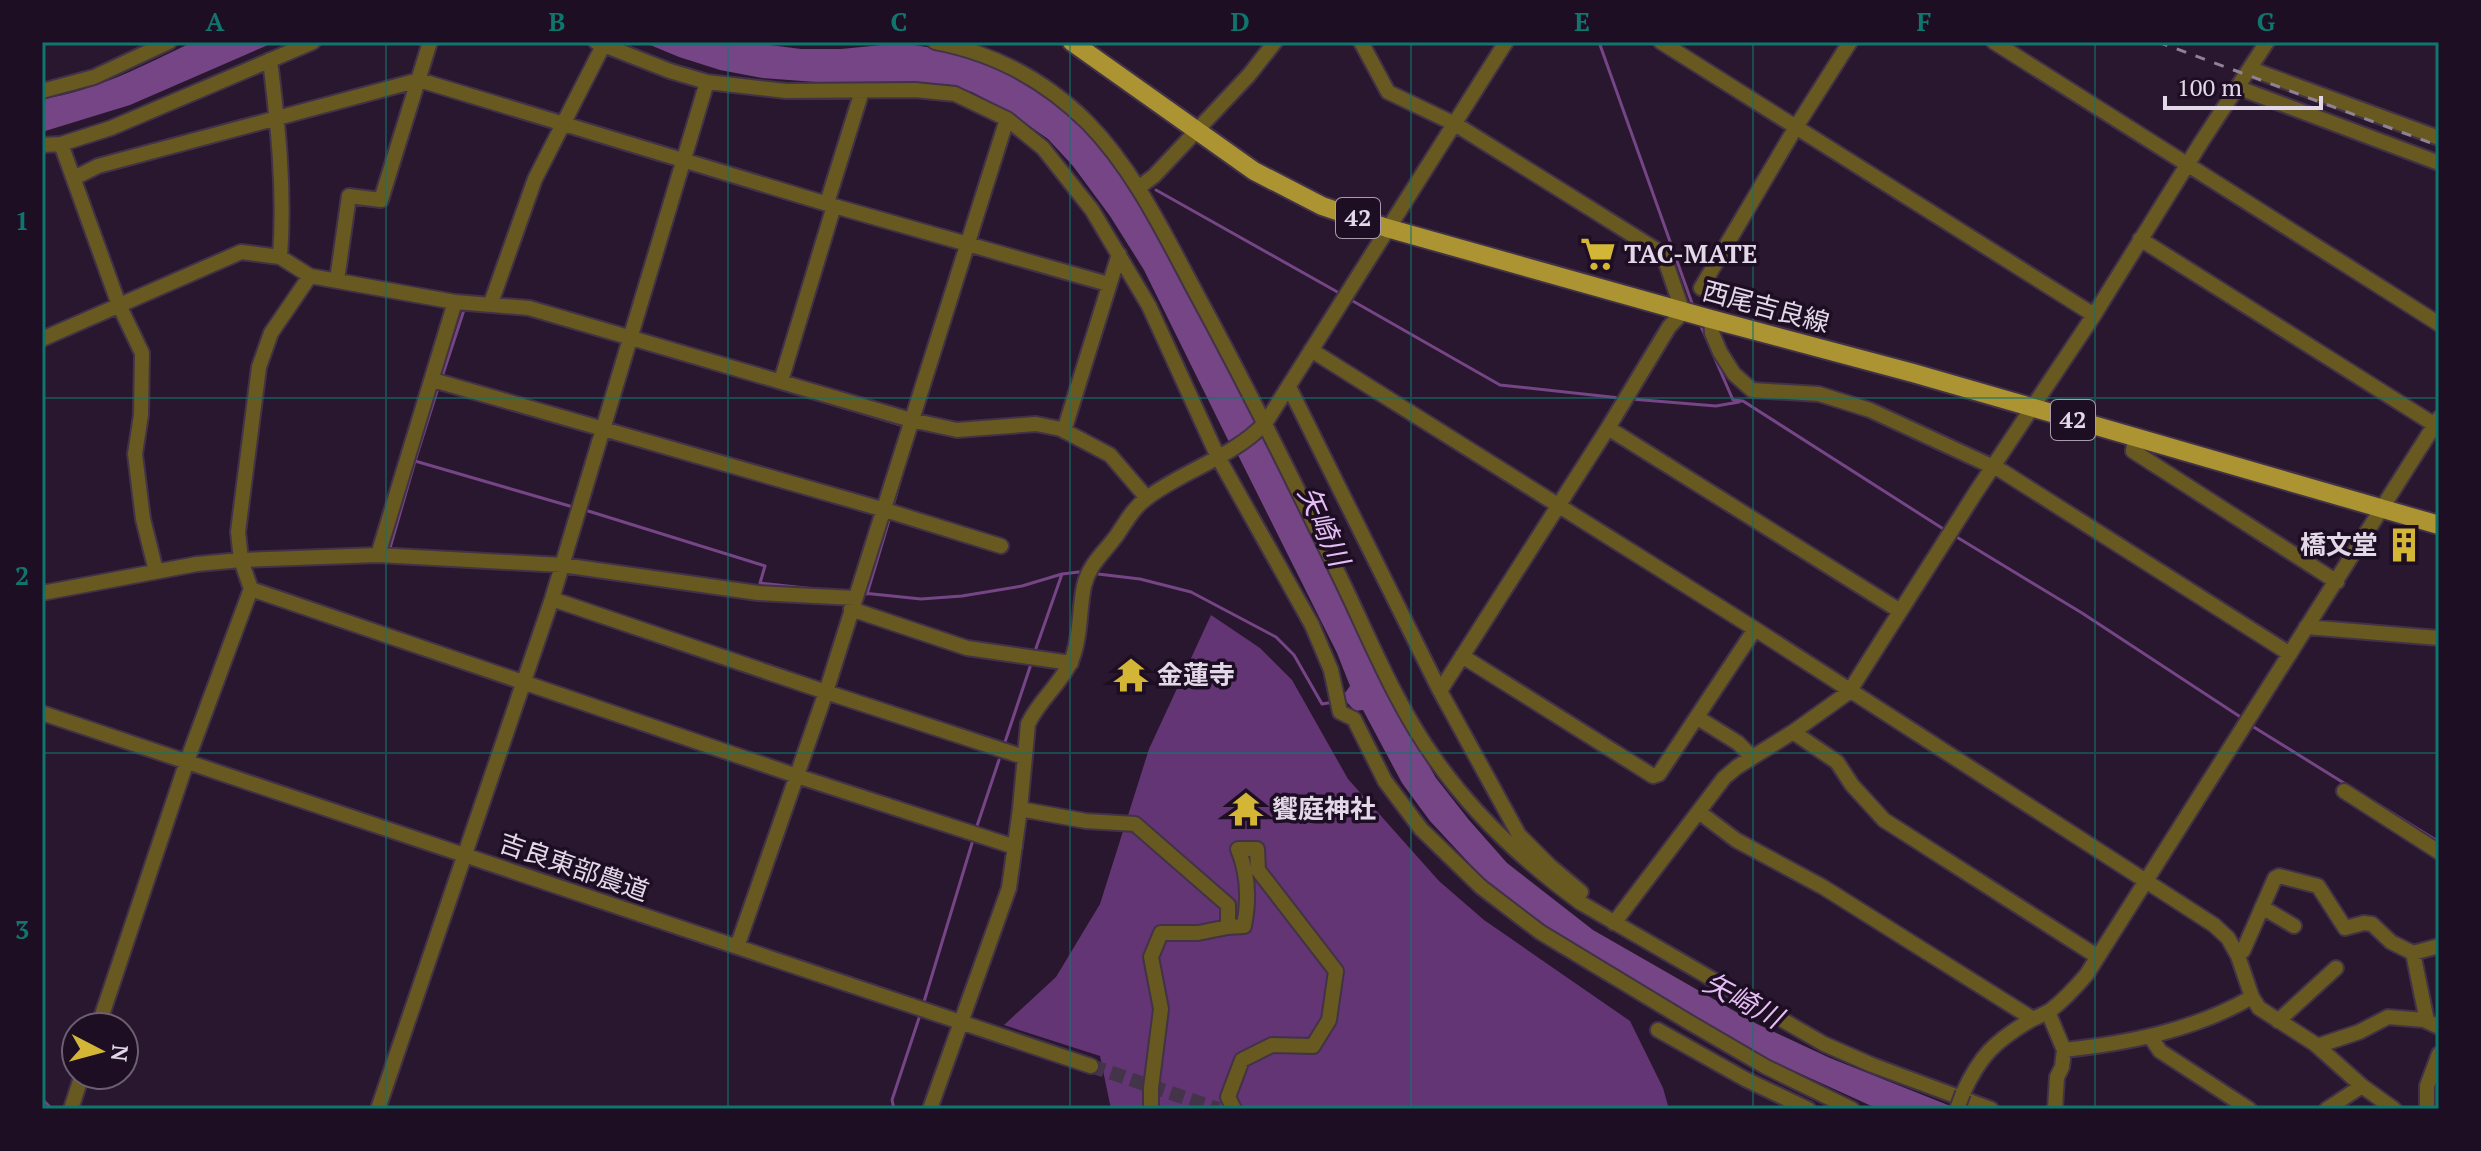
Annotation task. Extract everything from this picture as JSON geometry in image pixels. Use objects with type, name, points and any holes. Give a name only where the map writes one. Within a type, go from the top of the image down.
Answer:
[{"type":"main road","name":"西尾吉良線","points":[[1072,42],[1093,48],[1196,132],[1254,171],[1322,206],[1387,228],[1683,312],[1905,370],[2439,525]]},
{"type":"street","points":[[42,91],[94,77],[138,49],[169,42]]},
{"type":"street","points":[[42,145],[61,144],[111,128],[313,42]]},
{"type":"street","points":[[337,280],[349,196],[381,200],[430,42]]},
{"type":"street","points":[[935,42],[983,54],[1038,82],[1087,123],[1138,188],[1399,700],[1434,759],[1496,831],[1554,883],[1824,1044],[1993,1109],[2008,1109]]},
{"type":"street","points":[[1138,188],[1154,176],[1196,132],[1275,42]]},
{"type":"street","points":[[1361,42],[1388,92],[1455,124],[1663,254],[1683,312],[1669,327],[1440,691]]},
{"type":"street","points":[[930,1109],[1009,888],[1028,724],[1071,663],[1090,567],[1117,536],[1128,517],[1147,498],[1218,457],[1262,426],[1506,42]]},
{"type":"street","points":[[1661,42],[2094,315]]},
{"type":"street","points":[[1701,288],[1850,42]]},
{"type":"street","points":[[1994,42],[2439,324]]},
{"type":"street","points":[[1616,919],[1724,778],[1849,692],[2267,42]]},
{"type":"street","points":[[491,303],[535,179],[602,43],[670,71],[707,82],[786,91],[915,90],[955,94],[1007,119],[1043,148],[1092,210],[1119,254],[1149,306],[1218,457],[1312,625],[1331,670],[1340,712],[1354,719],[1385,781],[1421,829],[1452,862],[1540,932],[1766,1067],[1852,1109]]},
{"type":"street","points":[[270,60],[283,220],[280,257]]},
{"type":"street","points":[[2251,69],[2439,138]]},
{"type":"street","points":[[74,178],[98,166],[419,80],[684,162],[1108,284]]},
{"type":"street","points":[[378,1109],[552,599],[707,82]]},
{"type":"street","points":[[2239,88],[2439,163]]},
{"type":"street","points":[[781,381],[862,91]]},
{"type":"street","points":[[737,947],[826,692],[1007,119]]},
{"type":"street","points":[[61,144],[119,305],[142,353],[141,415],[135,454],[143,519],[156,571]]},
{"type":"street","points":[[1957,1109],[1975,1066],[1989,1050],[2005,1036],[2048,1012],[2075,987],[2098,957],[2437,421],[2140,239]]},
{"type":"street","points":[[42,339],[241,252],[280,257],[310,276],[455,302],[529,308],[911,420],[957,430],[1036,424],[1064,431],[1110,455],[1147,498]]},
{"type":"street","points":[[1064,431],[1119,254]]},
{"type":"street","points":[[103,1011],[187,761],[251,589],[241,560],[238,532],[259,367],[271,333],[310,276]]},
{"type":"street","points":[[378,555],[455,302]]},
{"type":"street","points":[[1709,319],[1720,352],[1734,374],[1752,390],[1819,394],[1870,410],[2002,471],[2290,654]]},
{"type":"street","points":[[1311,350],[1755,629],[2214,925],[2228,938],[2237,953],[2252,997],[2259,1008],[2317,1046],[2362,1086],[2394,1109]]},
{"type":"street","points":[[433,380],[1001,546]]},
{"type":"street","points":[[1289,387],[1440,691],[1519,835],[1550,866],[1616,919]]},
{"type":"street","points":[[1608,428],[1900,611]]},
{"type":"street","points":[[2135,438],[2133,451],[2337,582]]},
{"type":"street","points":[[42,593],[156,571],[241,560],[378,555],[562,565],[853,603],[967,648],[1071,663]]},
{"type":"street","points":[[251,589],[797,776],[1015,847]]},
{"type":"street","points":[[552,599],[1024,757]]},
{"type":"street","points":[[2306,627],[2439,638]]},
{"type":"street","points":[[1462,656],[1653,776],[1659,774],[1698,718],[1755,629]]},
{"type":"street","name":"吉良東部農道","points":[[42,713],[1091,1066]]},
{"type":"street","points":[[1698,718],[1738,743],[1752,757]]},
{"type":"street","points":[[1793,732],[1837,762],[1852,785],[1884,820],[2098,957]]},
{"type":"street","points":[[2344,791],[2439,852]]},
{"type":"street","points":[[1020,809],[1086,821],[1135,824],[1228,905],[1228,927]]},
{"type":"street","points":[[1699,812],[1736,840],[1823,887],[2033,1019]]},
{"type":"street","points":[[1151,1109],[1161,1009],[1151,957],[1161,933],[1198,933],[1244,926],[1247,910],[1244,864],[1238,849],[1257,849],[1258,870],[1336,971],[1329,1020],[1313,1046],[1272,1045],[1242,1060],[1228,1097],[1234,1109]]},
{"type":"street","points":[[2237,953],[2243,951],[2275,878],[2279,876],[2318,886],[2345,928],[2372,924],[2391,942],[2413,953],[2439,946]]},
{"type":"street","points":[[2262,907],[2294,926]]},
{"type":"street","points":[[2317,1046],[2359,1032],[2388,1017],[2433,1024],[2413,953]]},
{"type":"street","points":[[2278,1021],[2336,968]]},
{"type":"street","points":[[2064,1050],[2110,1045],[2150,1036],[2221,1014],[2252,997]]},
{"type":"street","points":[[2048,1012],[2064,1050],[2057,1077],[2055,1109]]},
{"type":"street","points":[[1658,1030],[1745,1079],[1808,1109]]},
{"type":"street","points":[[2150,1036],[2160,1051],[2249,1109]]},
{"type":"street","points":[[2427,1109],[2427,1086],[2439,1054]]},
{"type":"street","points":[[2327,1109],[2362,1086]]},
{"type":"shaded area","points":[[193,42],[275,42],[130,105],[42,132],[42,99],[101,84]]},
{"type":"shaded area","points":[[643,42],[747,42],[801,49],[902,43],[994,63],[1041,89],[1105,148],[1147,212],[1259,419],[1230,444],[1144,270],[1110,216],[1073,166],[1048,139],[1008,111],[972,92],[947,84],[829,83],[762,78],[720,70]]},
{"type":"shaded area","points":[[1265,436],[1401,717],[1436,778],[1507,863],[1593,930],[1757,1024],[1830,1058],[1958,1109],[1878,1109],[1724,1039],[1598,964],[1511,903],[1483,878],[1430,821],[1402,783],[1363,710],[1355,711],[1342,697],[1350,686],[1337,653],[1238,455]]},
{"type":"shaded area","points":[[1211,615],[1260,648],[1292,680],[1348,779],[1439,881],[1484,920],[1630,1021],[1663,1088],[1669,1109],[1111,1109],[1100,1056],[1004,1025],[1056,977],[1100,904],[1149,749]]},
{"type":"waterway","points":[[1599,42],[1693,306]]},
{"type":"waterway","points":[[1156,190],[1341,294]]},
{"type":"waterway","points":[[1351,300],[1500,385],[1620,398]]},
{"type":"waterway","points":[[442,377],[464,310]]},
{"type":"waterway","points":[[1700,324],[1733,400],[1743,401],[1945,530]]},
{"type":"waterway","points":[[415,461],[438,388]]},
{"type":"waterway","points":[[815,399],[904,426]]},
{"type":"waterway","points":[[1631,399],[1716,406],[1739,402]]},
{"type":"waterway","points":[[386,549],[390,548],[415,461],[573,507]]},
{"type":"waterway","points":[[893,506],[904,467]]},
{"type":"waterway","points":[[585,510],[765,566],[760,583],[824,590]]},
{"type":"waterway","points":[[867,594],[890,517]]},
{"type":"waterway","points":[[1955,536],[2082,613],[2242,718]]},
{"type":"waterway","points":[[250,553],[326,550]]},
{"type":"waterway","points":[[203,557],[231,554]]},
{"type":"waterway","points":[[863,593],[921,599],[962,596],[1079,572]]},
{"type":"waterway","points":[[1034,654],[1062,574]]},
{"type":"waterway","points":[[1098,574],[1140,579],[1191,592],[1276,637],[1294,655],[1322,704],[1334,702]]},
{"type":"waterway","points":[[1005,742],[1032,661]]},
{"type":"waterway","points":[[2252,726],[2439,842]]},
{"type":"waterway","points":[[976,829],[999,760]]},
{"type":"waterway","points":[[923,1005],[973,840]]},
{"type":"waterway","points":[[894,1109],[892,1100],[921,1012]]},
{"type":"waterway","points":[[42,1099],[52,1109]]},
{"type":"tunnel","points":[[1091,1066],[1218,1109]]},
{"type":"railway","points":[[2158,42],[2439,146]]},
{"type":"place","name":"TAC-MATE","points":[[1598,254]]},
{"type":"place","name":"橋文堂","points":[[2404,545]]},
{"type":"place","name":"金蓮寺","points":[[1131,675]]},
{"type":"place","name":"饗庭神社","points":[[1246,809]]},
{"type":"water label","name":"矢崎川","points":[[1324,526]]},
{"type":"water label","name":"矢崎川","points":[[1743,1000]]}]
